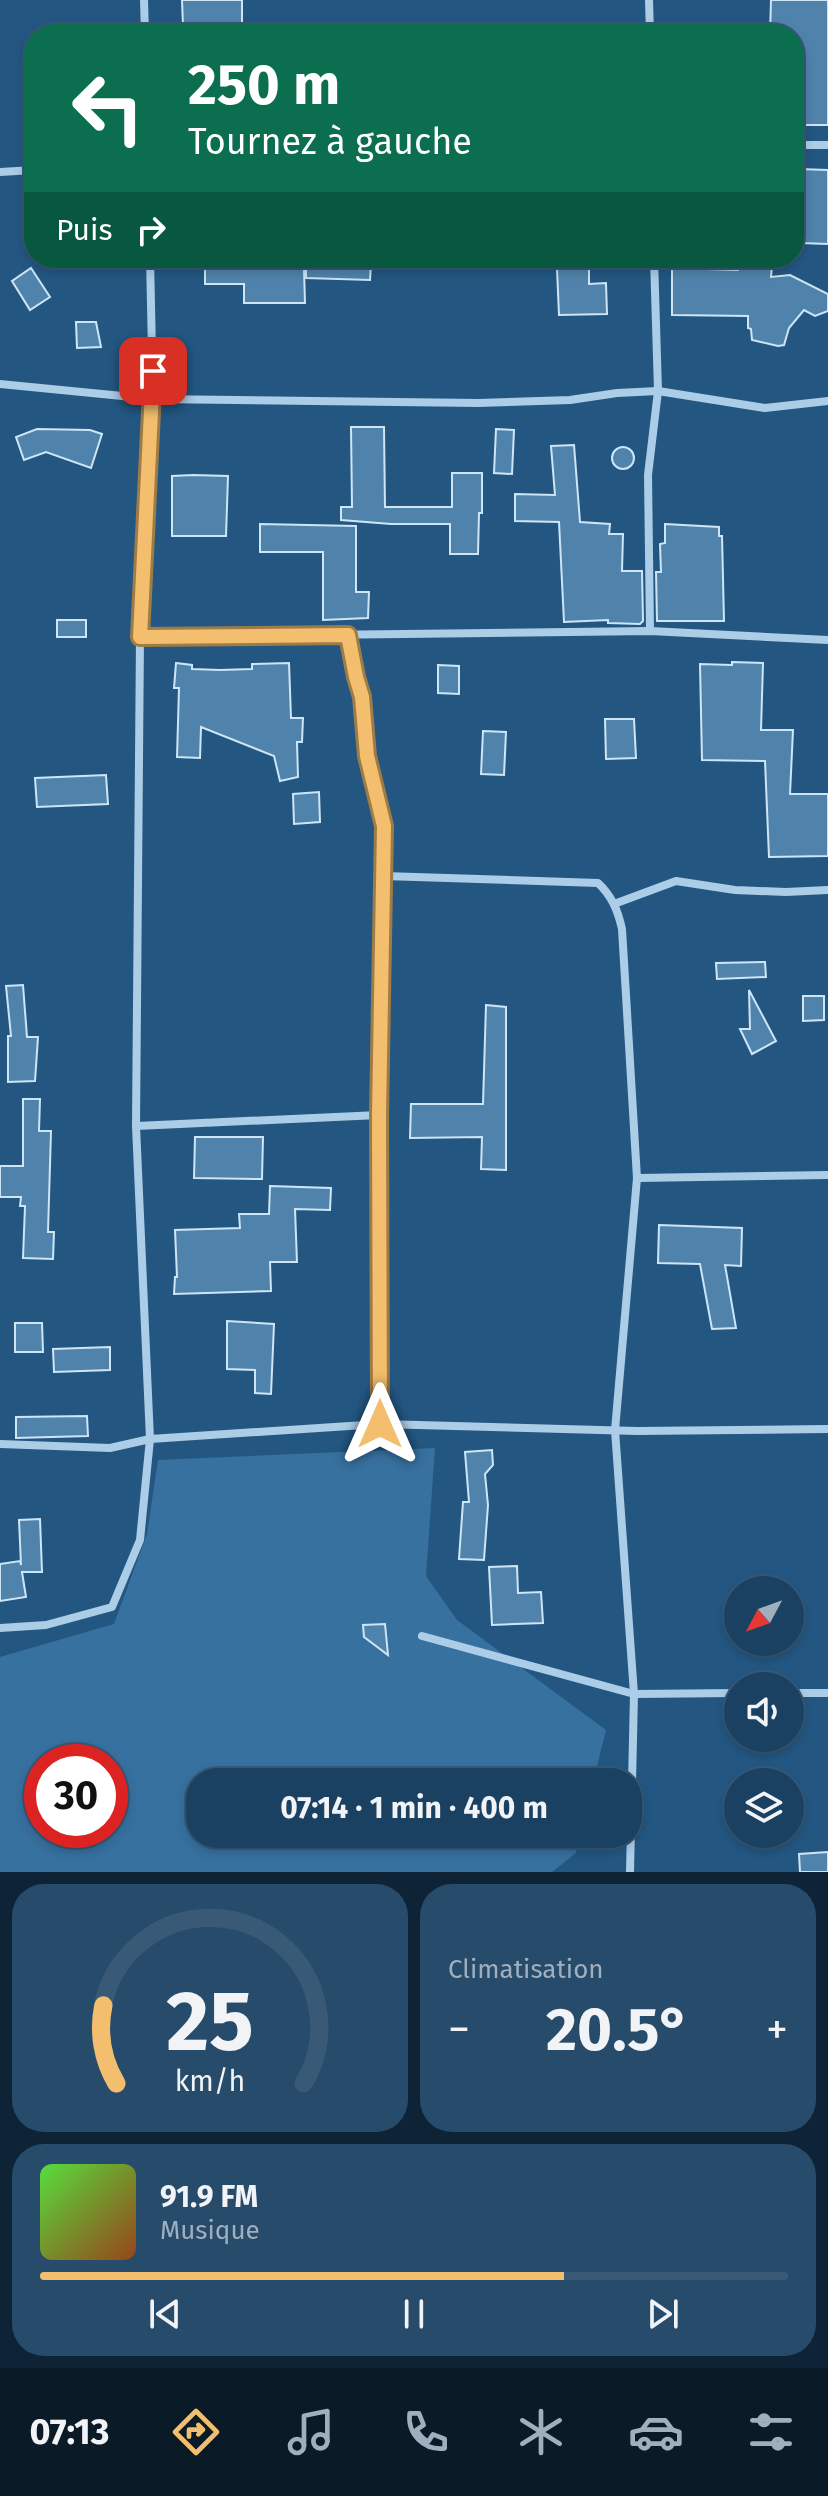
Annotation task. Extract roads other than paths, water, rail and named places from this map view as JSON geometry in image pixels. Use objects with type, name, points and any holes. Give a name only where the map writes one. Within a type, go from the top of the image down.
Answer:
[{"type":"street","points":[[144,0],[145,24]]},
{"type":"street","points":[[649,0],[650,24]]},
{"type":"street","points":[[804,145],[828,145]]},
{"type":"street","points":[[0,172],[24,171]]},
{"type":"street","points":[[0,1628],[46,1625],[112,1607],[140,1540],[150,1439],[136,1126],[140,637],[153,399],[150,268]]},
{"type":"street","points":[[650,631],[648,475],[658,391],[654,268]]},
{"type":"street","points":[[0,384],[153,399],[478,403],[570,400],[658,391],[765,408],[828,401]]},
{"type":"street","points":[[140,637],[650,631],[828,640]]},
{"type":"street","points":[[348,635],[362,697],[367,756],[384,826],[379,1115],[380,1424]]},
{"type":"street","points":[[384,876],[598,883],[614,904],[622,929],[637,1178],[615,1430],[634,1694],[630,1872]]},
{"type":"street","points":[[614,904],[676,881],[735,890],[828,890]]},
{"type":"street","points":[[136,1126],[379,1115]]},
{"type":"street","points":[[637,1178],[828,1175]]},
{"type":"street","points":[[0,1444],[110,1448],[150,1439],[380,1424],[615,1430],[828,1429]]},
{"type":"street","points":[[422,1636],[634,1694],[724,1693]]},
{"type":"street","points":[[804,1693],[828,1693]]}]
